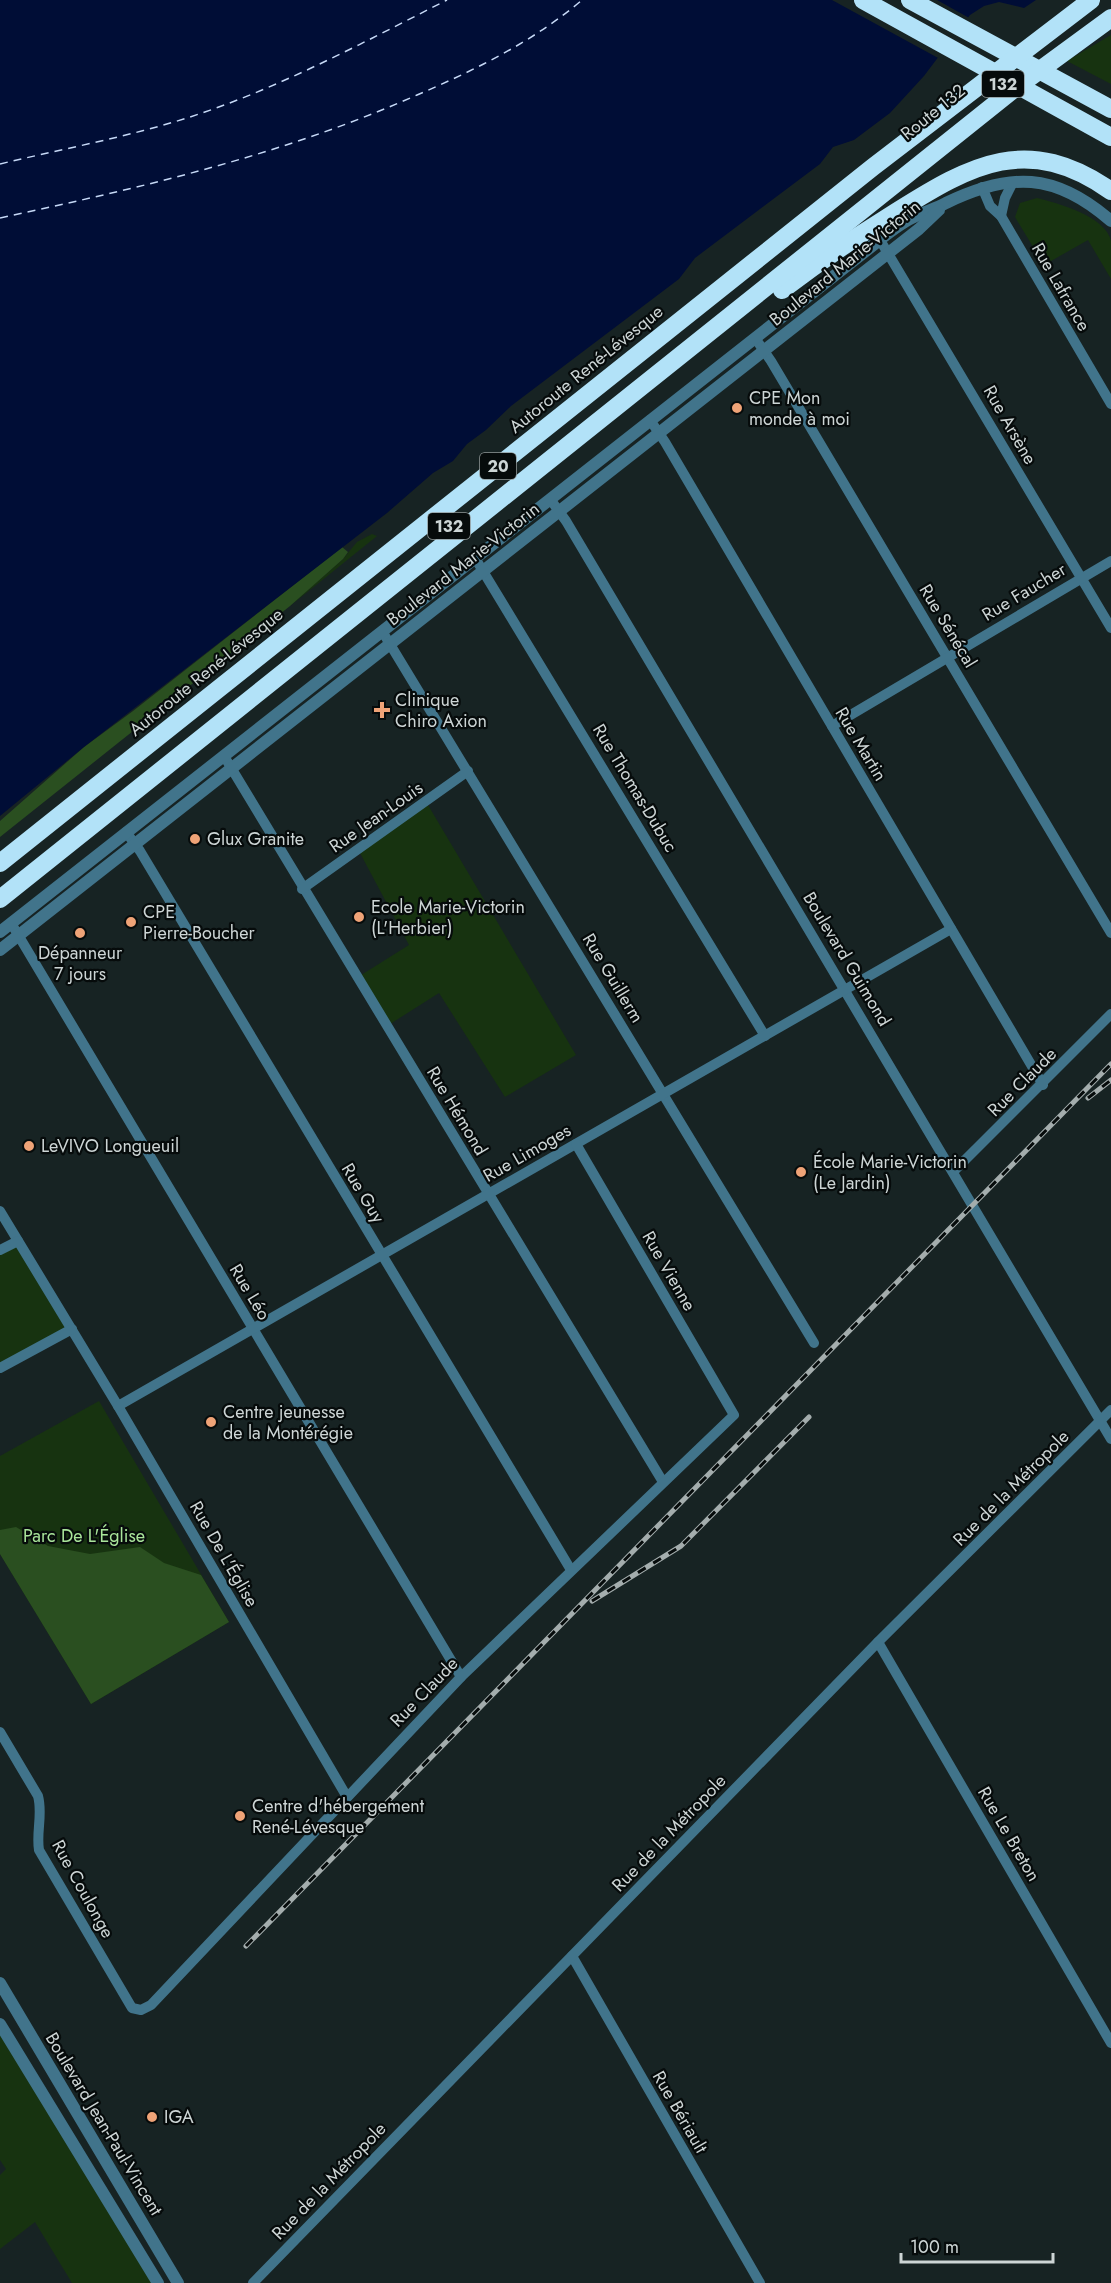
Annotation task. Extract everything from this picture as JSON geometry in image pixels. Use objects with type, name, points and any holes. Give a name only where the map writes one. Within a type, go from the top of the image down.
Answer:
[{"type":"highway","points":[[863,0],[1111,137]]},
{"type":"highway","points":[[910,0],[1111,109]]},
{"type":"highway","points":[[1060,22],[1079,0]]},
{"type":"highway","points":[[1060,22],[1091,0]]},
{"type":"highway","name":"Route 132","points":[[898,168],[1046,50],[1111,4]]},
{"type":"highway","points":[[0,899],[1023,82],[1111,18]]},
{"type":"highway","name":"Autoroute René-Lévesque","points":[[0,863],[873,166],[1060,22]]},
{"type":"highway","points":[[6,917],[753,311],[869,229],[958,174],[1005,160],[1027,160],[1058,165],[1084,175],[1111,191]]},
{"type":"highway","name":"Autoroute René-Lévesque","points":[[0,885],[898,168]]},
{"type":"street","name":"Boulevard Marie-Victorin","points":[[0,932],[6,917],[126,832],[880,240],[910,219],[981,187],[1013,182],[1036,183],[1062,190],[1091,206],[1111,221]]},
{"type":"street","points":[[1001,216],[1005,198],[1013,182]]},
{"type":"street","name":"Rue Lafrance","points":[[981,187],[990,206],[1001,216],[1111,404]]},
{"type":"street","name":"Boulevard Marie-Victorin","points":[[0,950],[889,252],[946,203]]},
{"type":"street","name":"Rue Arsène","points":[[880,240],[1111,628]]},
{"type":"street","name":"Rue Sénécal","points":[[755,338],[1111,933]]},
{"type":"street","name":"Rue Martin","points":[[650,420],[1043,1085]]},
{"type":"street","name":"Boulevard Guimond","points":[[550,499],[845,989],[1111,1439]]},
{"type":"street","name":"Rue Thomas-Dubuc","points":[[475,558],[765,1036]]},
{"type":"street","name":"Rue Faucher","points":[[832,726],[1111,561]]},
{"type":"street","name":"Rue Guillerm","points":[[382,631],[814,1343]]},
{"type":"street","name":"Rue Hémond","points":[[224,756],[302,889],[663,1482]]},
{"type":"street","name":"Rue Jean-Louis","points":[[302,889],[468,771]]},
{"type":"street","name":"Rue Guy","points":[[126,832],[571,1570]]},
{"type":"street","name":"Rue Léo","points":[[6,917],[20,935],[461,1677]]},
{"type":"street","name":"Rue Limoges","points":[[118,1406],[951,929]]},
{"type":"street","name":"Rue Claude","points":[[954,1172],[1043,1085],[1111,1014]]},
{"type":"street","name":"Rue Vienne","points":[[576,1144],[734,1415]]},
{"type":"street","name":"Rue De L'Église","points":[[0,1211],[118,1406],[347,1797]]},
{"type":"street","points":[[0,1250],[18,1241]]},
{"type":"street","points":[[0,1368],[72,1329]]},
{"type":"street","name":"Rue de la Métropole","points":[[253,2283],[878,1642],[1111,1410]]},
{"type":"street","name":"Rue Claude","points":[[151,2005],[461,1677],[734,1415]]},
{"type":"street","name":"Rue Le Breton","points":[[878,1642],[1111,2043]]},
{"type":"street","name":"Rue Coulonge","points":[[0,1732],[38,1796],[41,1815],[37,1837],[39,1850],[132,2008],[141,2010],[151,2005]]},
{"type":"street","name":"Rue Bériault","points":[[572,1956],[760,2283]]},
{"type":"street","name":"Boulevard Jean-Paul-Vincent","points":[[0,1983],[178,2283]]},
{"type":"street","name":"Boulevard Jean-Paul-Vincent","points":[[0,2024],[158,2283]]},
{"type":"street","points":[[57,2118],[71,2105]]},
{"type":"green space","points":[[1111,35],[1111,84],[1067,61]]},
{"type":"green space","points":[[1037,198],[1080,212],[1100,224],[1111,241],[1111,279],[1088,240],[1044,265],[1015,217],[1020,203]]},
{"type":"green space","points":[[372,534],[377,536],[290,606],[343,559],[357,542]]},
{"type":"green space","points":[[342,547],[348,552],[343,559],[290,606],[0,837],[0,821],[84,747]]},
{"type":"green space","points":[[428,805],[576,1055],[505,1097],[439,993],[387,1026],[358,977],[409,945],[360,853]]},
{"type":"green space","points":[[18,1241],[72,1329],[0,1368],[0,1250]]},
{"type":"green space","name":"Parc De L'Église","points":[[99,1401],[229,1622],[91,1704],[0,1554],[0,1456]]},
{"type":"green space","points":[[16,1527],[48,1546],[90,1554],[140,1547],[164,1563],[201,1575],[229,1622],[91,1704],[0,1554],[0,1530]]},
{"type":"green space","points":[[0,2027],[158,2283],[72,2283],[35,2222],[0,2249],[0,2175],[6,2169],[0,2160]]},
{"type":"water","points":[[0,0],[1036,0],[1024,8],[999,2],[984,6],[970,15],[924,76],[890,113],[854,140],[833,147],[820,164],[695,258],[679,279],[511,406],[486,430],[467,444],[453,461],[433,473],[387,513],[84,747],[0,816]]},
{"type":"pier","points":[[832,0],[937,0],[971,19],[940,59]]},
{"type":"ferry route","points":[[0,164],[150,129],[199,114],[263,90],[325,62],[447,0]]},
{"type":"ferry route","points":[[0,218],[212,167],[264,152],[366,116],[439,85],[503,54],[544,29],[582,0]]},
{"type":"railway","points":[[246,1946],[1111,1064]]},
{"type":"railway","points":[[1088,1098],[1111,1080]]},
{"type":"railway","points":[[592,1601],[681,1546],[809,1417]]},
{"type":"place","name":"CPE Mon monde à moi","points":[[737,408]]},
{"type":"place","name":"Clinique Chiro Axion","points":[[382,710]]},
{"type":"place","name":"Glux Granite","points":[[195,839]]},
{"type":"place","name":"Ecole Marie-Victorin (L'Herbier)","points":[[359,917]]},
{"type":"place","name":"CPE Pierre-Boucher","points":[[131,922]]},
{"type":"place","name":"Dépanneur 7 jours","points":[[80,933]]},
{"type":"place","name":"LeVIVO Longueuil","points":[[29,1146]]},
{"type":"place","name":"École Marie-Victorin (Le Jardin)","points":[[801,1172]]},
{"type":"place","name":"Centre jeunesse de la Montérégie","points":[[211,1422]]},
{"type":"place","name":"Centre d'hébergement René-Lévesque","points":[[240,1816]]},
{"type":"place","name":"IGA","points":[[152,2117]]}]
